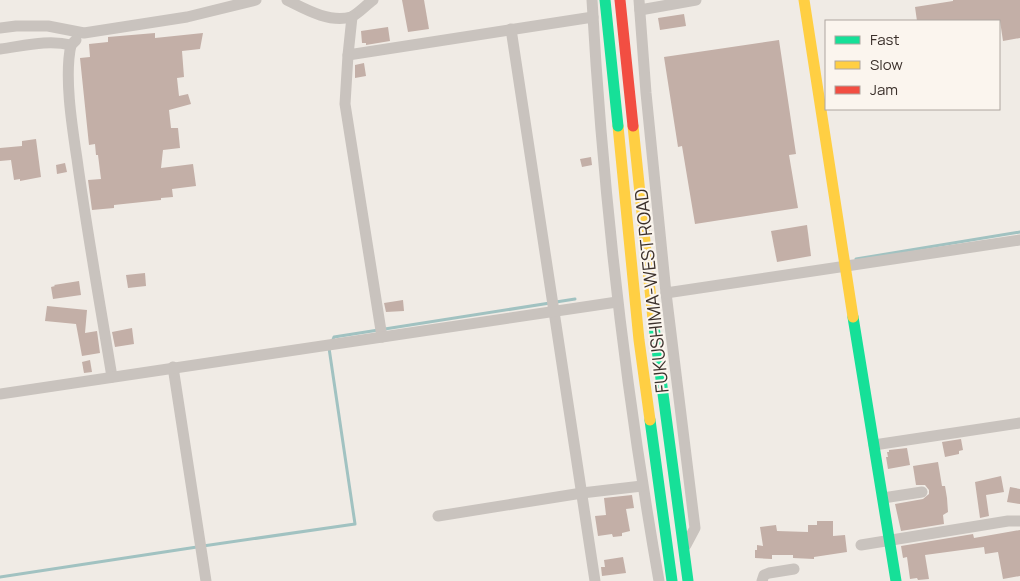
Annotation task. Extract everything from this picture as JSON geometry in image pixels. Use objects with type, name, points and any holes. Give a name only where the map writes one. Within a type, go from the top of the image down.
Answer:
[{"type":"main road","name":"FUKUSHIMA-WEST ROAD","points":[[605,0],[639,340],[672,581]]},
{"type":"main road","name":"FUKUSHIMA-WEST ROAD","points":[[620,0],[654,338],[688,581]]},
{"type":"main road","points":[[804,0],[844,266],[896,581]]},
{"type":"street","points":[[0,28],[48,26],[84,33],[187,17],[256,0]]},
{"type":"street","points":[[287,0],[318,15],[337,18],[352,17],[373,0]]},
{"type":"street","points":[[592,0],[617,302],[642,486],[659,581]]},
{"type":"street","points":[[683,550],[695,528],[666,293],[646,93],[640,5],[696,0]]},
{"type":"street","points":[[352,17],[346,78],[346,112],[382,337]]},
{"type":"street","points":[[348,56],[593,17]]},
{"type":"street","points":[[511,29],[595,581]]},
{"type":"street","points":[[84,33],[71,45],[68,58],[74,137],[112,377]]},
{"type":"street","points":[[0,49],[44,43],[71,45]]},
{"type":"street","points":[[666,293],[1020,240]]},
{"type":"street","points":[[0,394],[617,302]]},
{"type":"street","points":[[173,368],[206,581]]},
{"type":"street","points":[[874,445],[1020,423]]},
{"type":"street","points":[[438,516],[582,492],[642,486]]},
{"type":"street","points":[[883,498],[922,492]]},
{"type":"street","points":[[862,545],[1008,521],[1020,522]]},
{"type":"street","points":[[762,581],[764,575],[769,573],[794,569]]},
{"type":"building","points":[[402,0],[424,0],[429,29],[408,32]]},
{"type":"building","points":[[1020,0],[1020,38],[1003,41],[1000,20],[917,20],[915,7],[953,1]]},
{"type":"building","points":[[684,14],[686,26],[660,30],[658,18]]},
{"type":"building","points":[[388,27],[390,41],[366,45],[366,43],[362,43],[361,31]]},
{"type":"building","points":[[155,33],[155,38],[203,33],[200,49],[182,51],[184,77],[177,78],[179,96],[188,94],[191,104],[169,110],[171,128],[178,128],[180,148],[163,150],[161,168],[193,164],[196,186],[172,189],[173,197],[161,198],[161,200],[114,205],[114,208],[92,210],[88,180],[101,179],[95,144],[89,145],[80,58],[90,57],[89,44],[108,42],[108,37]]},
{"type":"building","points":[[779,40],[796,154],[789,155],[798,208],[695,224],[682,146],[678,147],[664,57]]},
{"type":"building","points":[[364,63],[366,76],[355,78],[355,65]]},
{"type":"building","points":[[36,139],[41,177],[20,181],[20,179],[14,180],[11,160],[0,161],[0,148],[22,146],[22,141]]},
{"type":"building","points":[[591,157],[592,165],[582,167],[580,159]]},
{"type":"building","points":[[65,163],[67,172],[57,174],[56,165]]},
{"type":"building","points":[[807,225],[811,256],[777,262],[771,231]]},
{"type":"building","points":[[145,273],[146,286],[128,288],[126,275]]},
{"type":"building","points":[[79,281],[81,295],[53,299],[51,287]]},
{"type":"building","points":[[403,300],[404,311],[386,312],[384,303]]},
{"type":"building","points":[[47,306],[87,310],[85,333],[97,331],[100,353],[82,356],[76,324],[45,321]]},
{"type":"building","points":[[132,328],[134,344],[115,347],[112,332]]},
{"type":"building","points":[[90,360],[92,372],[84,373],[82,362]]},
{"type":"building","points":[[961,439],[963,450],[959,451],[959,454],[945,457],[942,442]]},
{"type":"building","points":[[907,448],[910,465],[888,469],[887,452],[889,450]]},
{"type":"building","points":[[938,462],[942,486],[945,486],[947,498],[948,512],[943,515],[944,524],[901,531],[895,504],[923,499],[929,494],[929,490],[925,485],[916,485],[913,466]]},
{"type":"building","points":[[1001,476],[1004,492],[986,495],[989,516],[980,518],[975,482]]},
{"type":"building","points":[[1010,487],[1020,489],[1020,504],[1007,502]]},
{"type":"building","points":[[632,495],[634,508],[626,509],[630,531],[622,533],[622,536],[613,537],[612,534],[598,536],[595,516],[606,515],[604,498]]},
{"type":"building","points":[[817,521],[833,521],[833,536],[845,535],[847,552],[814,557],[814,559],[793,558],[793,555],[772,555],[772,559],[755,558],[757,545],[763,546],[760,527],[776,525],[777,531],[808,532],[808,525],[817,525]]},
{"type":"building","points":[[1020,530],[1020,576],[1003,579],[998,552],[985,554],[984,547],[925,555],[929,579],[910,579],[907,557],[903,558],[901,546],[973,534],[974,538]]},
{"type":"building","points":[[623,557],[626,573],[602,576],[601,567],[605,567],[604,560]]},
{"type":"waterway","points":[[856,259],[1020,232]]},
{"type":"waterway","points":[[556,302],[575,299]]},
{"type":"waterway","points":[[332,342],[334,337],[550,303]]},
{"type":"waterway","points":[[203,546],[355,524],[329,348]]},
{"type":"waterway","points":[[0,577],[197,547]]},
{"type":"traffic: fast","points":[[605,0],[618,126]]},
{"type":"traffic: fast","points":[[853,317],[896,581]]},
{"type":"traffic: fast","points":[[653,319],[688,581]]},
{"type":"traffic: fast","points":[[650,420],[672,581]]},
{"type":"traffic: slow","points":[[804,0],[853,317]]},
{"type":"traffic: slow","points":[[618,126],[639,340],[650,420]]},
{"type":"traffic: slow","points":[[633,126],[653,319]]},
{"type":"traffic: jam","points":[[620,0],[633,126]]}]
